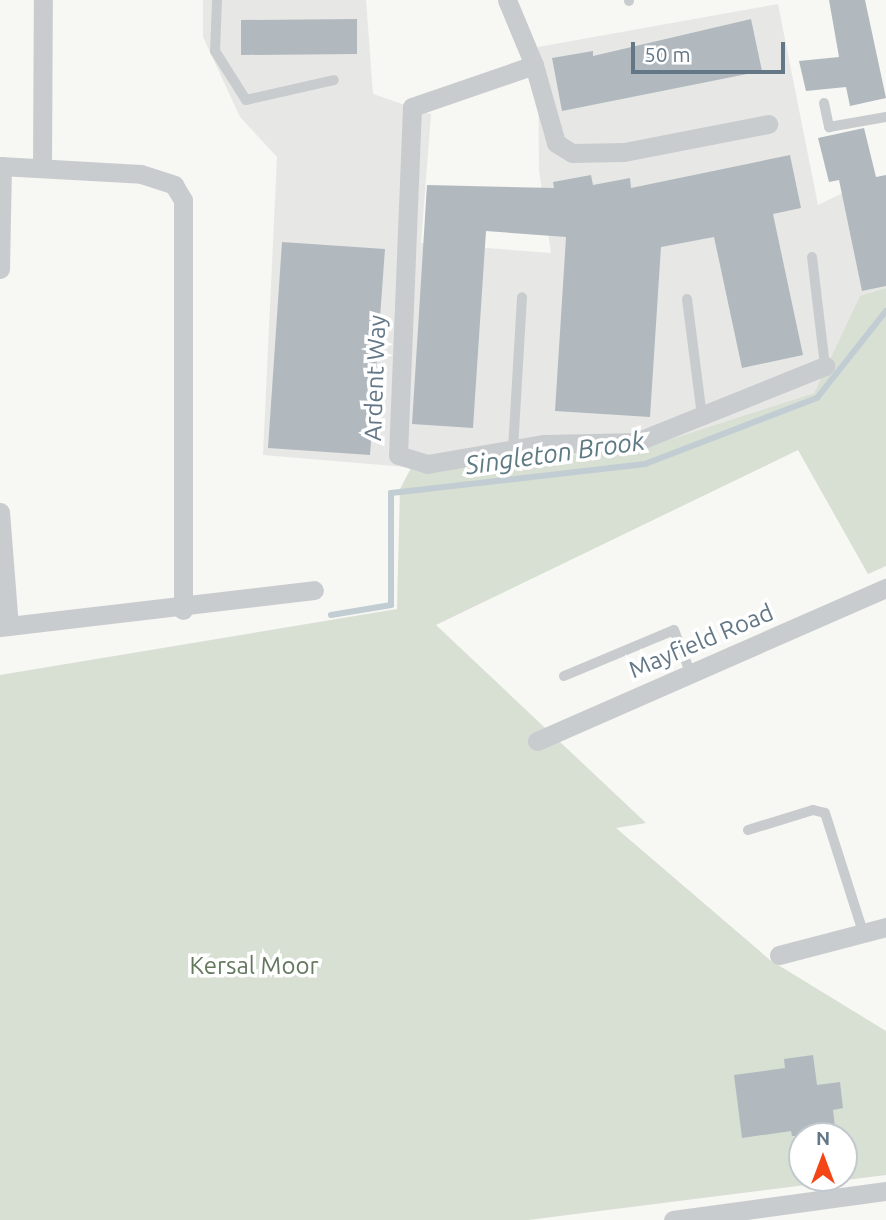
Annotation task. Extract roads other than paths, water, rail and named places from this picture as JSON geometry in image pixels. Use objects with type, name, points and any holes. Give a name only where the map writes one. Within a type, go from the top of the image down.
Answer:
[{"type":"street","points":[[42,167],[43,0]]},
{"type":"street","points":[[507,0],[534,65],[556,143],[572,153],[624,152],[768,124]]},
{"type":"street","name":"Ardent Way","points":[[534,65],[412,107],[395,445],[404,460],[421,464],[466,461],[513,449],[636,442],[825,366]]},
{"type":"street","points":[[0,269],[1,166],[141,174],[174,185],[183,200],[183,610]]},
{"type":"street","points":[[0,512],[4,627],[183,610],[314,590]]},
{"type":"street","name":"Mayfield Road","points":[[537,741],[886,588]]},
{"type":"street","points":[[779,955],[886,927]]},
{"type":"street","points":[[673,1220],[782,1212],[886,1191]]},
{"type":"lane","points":[[217,0],[215,51],[246,100],[334,80]]},
{"type":"lane","points":[[824,103],[829,127],[886,117]]},
{"type":"lane","points":[[812,257],[825,366]]},
{"type":"lane","points":[[513,449],[522,297]]},
{"type":"lane","points":[[687,299],[702,416]]},
{"type":"lane","points":[[564,676],[674,630],[690,672]]},
{"type":"lane","points":[[748,830],[813,810],[825,813],[863,932]]},
{"type":"waterway","name":"Singleton Brook","points":[[331,615],[391,605],[391,493],[645,464],[817,398],[886,311]]},
{"type":"park label","name":"Kersal Moor","points":[[254,966]]}]
